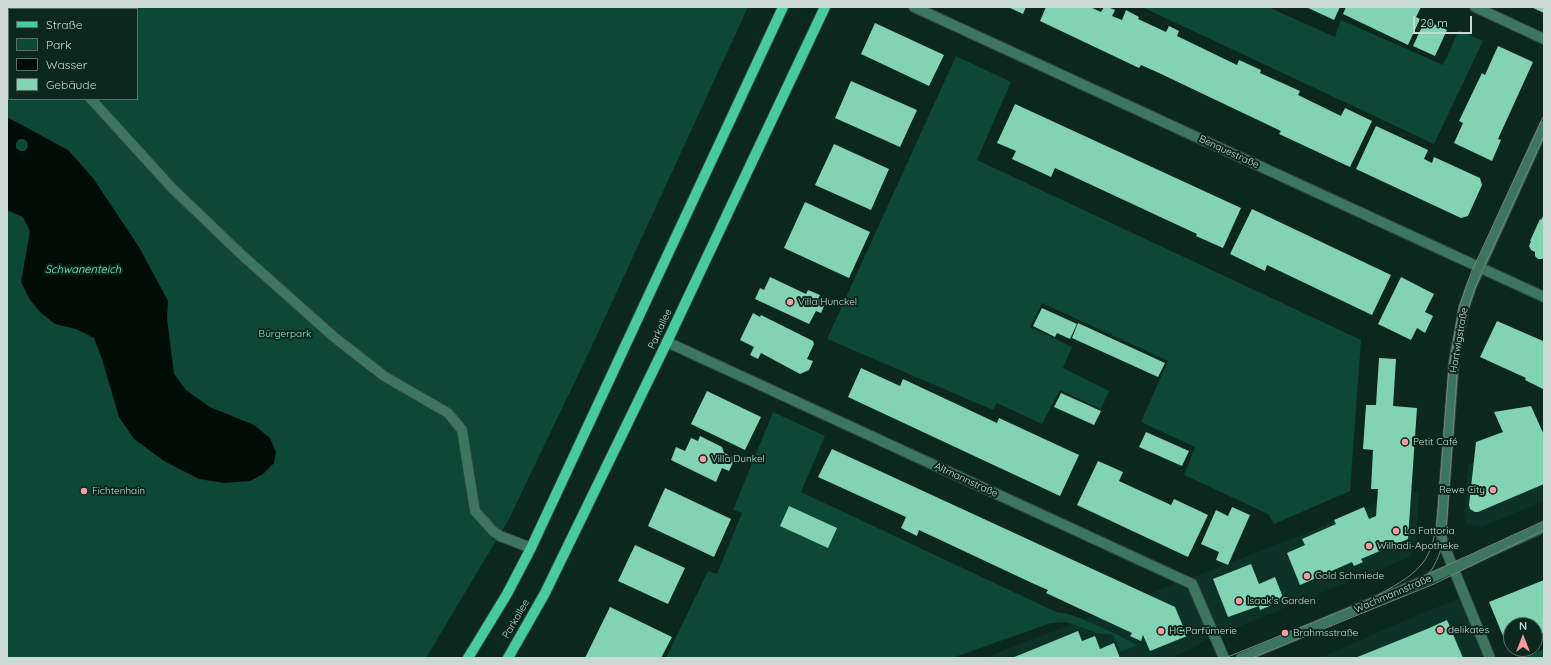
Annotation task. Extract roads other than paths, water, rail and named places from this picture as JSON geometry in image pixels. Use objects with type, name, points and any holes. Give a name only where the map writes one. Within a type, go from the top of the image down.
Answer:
[{"type":"main road","name":"Parkallee","points":[[468,658],[507,594],[531,548],[783,7]]},
{"type":"main road","name":"Parkallee","points":[[508,658],[545,593],[667,342],[825,7]]},
{"type":"street","name":"Benquestraße","points":[[914,7],[1544,297]]},
{"type":"street","points":[[1475,7],[1544,39]]},
{"type":"street","points":[[92,100],[172,188],[243,256],[334,336],[384,376],[448,413],[462,430],[475,510],[493,531],[500,536],[531,548]]},
{"type":"street","name":"Hartwigstraße","points":[[1454,568],[1443,543],[1442,532],[1454,361],[1464,308],[1479,268],[1544,126]]},
{"type":"street","name":"Altmannstraße","points":[[667,342],[1192,584],[1224,658]]},
{"type":"street","name":"Wachmannstraße","points":[[1241,658],[1454,568],[1544,527]]},
{"type":"street","points":[[1454,568],[1490,658]]},
{"type":"water","name":"Schwanenteich","points":[[7,117],[68,150],[93,178],[139,247],[168,301],[167,318],[174,374],[186,390],[210,407],[254,425],[270,438],[276,452],[274,463],[263,474],[250,481],[224,483],[199,479],[164,461],[134,439],[119,417],[102,359],[94,338],[76,329],[55,324],[41,313],[30,300],[21,282],[30,231],[23,217],[7,210]],"holes":[[[19,139],[24,139],[27,142],[28,147],[25,151],[20,151],[16,148],[16,143]]]},
{"type":"tram line","points":[[1378,595],[1393,587],[1415,571],[1429,553],[1436,527],[1449,367],[1459,307],[1471,273],[1544,115]]},
{"type":"tram line","points":[[1392,600],[1414,586],[1429,573],[1442,547],[1446,533],[1458,360],[1467,313],[1483,269],[1544,136]]},
{"type":"tram line","points":[[1428,574],[1544,521]]},
{"type":"tram line","points":[[1252,658],[1434,584],[1544,530]]},
{"type":"tram line","points":[[1225,658],[1383,594]]},
{"type":"place","name":"Villa Hunckel","points":[[790,302]]},
{"type":"place","name":"Petit Café","points":[[1405,442]]},
{"type":"place","name":"Villa Dunkel","points":[[703,459]]},
{"type":"place","name":"Rewe City","points":[[1493,490]]},
{"type":"place","name":"Fichtenhain","points":[[84,491]]},
{"type":"place","name":"La Fattoria","points":[[1396,531]]},
{"type":"place","name":"Wilhadi-Apotheke","points":[[1369,546]]},
{"type":"place","name":"Gold Schmiede","points":[[1307,576]]},
{"type":"place","name":"Isaak's Garden","points":[[1239,601]]},
{"type":"place","name":"delikates","points":[[1440,630]]},
{"type":"place","name":"HC Parfümerie","points":[[1161,631]]},
{"type":"place","name":"Brahmsstraße","points":[[1285,633]]},
{"type":"park label","name":"Bürgerpark","points":[[285,334]]}]
